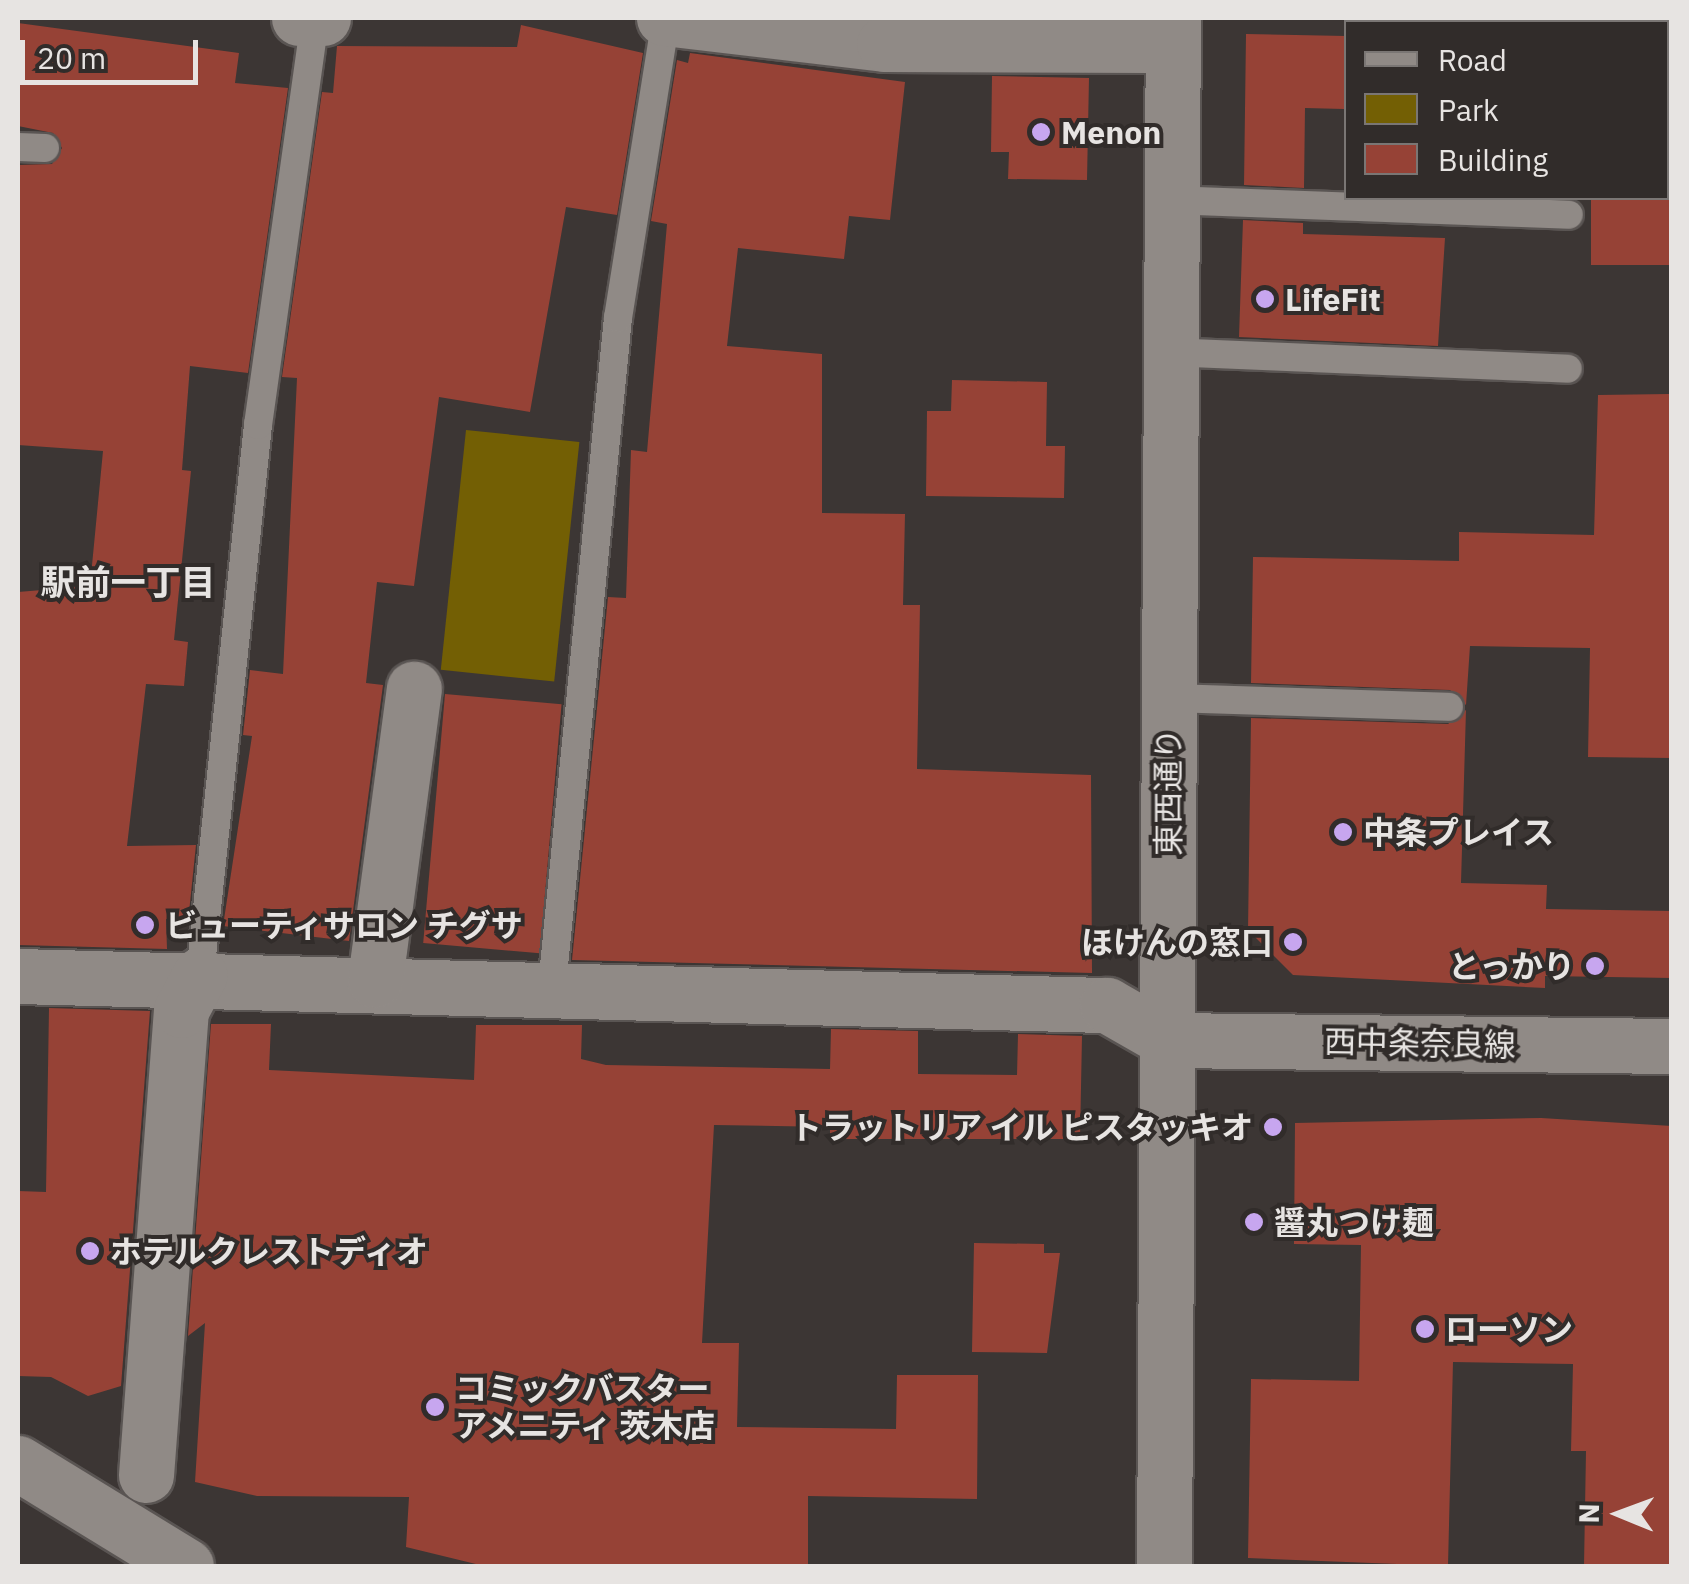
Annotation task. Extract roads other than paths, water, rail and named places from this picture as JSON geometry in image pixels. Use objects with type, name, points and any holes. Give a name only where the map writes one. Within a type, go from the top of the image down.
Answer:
[{"type":"street","points":[[665,18],[884,44],[1172,31]]},
{"type":"street","name":"東西通り","points":[[1164,1566],[1172,31]]},
{"type":"street","points":[[374,980],[414,688]]},
{"type":"street","points":[[18,976],[200,975],[1107,1004],[1168,1040]]},
{"type":"street","points":[[146,1475],[181,1010],[200,975]]},
{"type":"street","name":"西中条奈良線","points":[[1168,1040],[1672,1046]]},
{"type":"street","points":[[18,1443],[102,1518]]},
{"type":"street","points":[[18,1463],[186,1566]]},
{"type":"lane","points":[[200,975],[258,425],[312,18]]},
{"type":"lane","points":[[552,986],[618,318],[665,18]]},
{"type":"lane","points":[[1170,200],[1569,215]]},
{"type":"lane","points":[[1169,352],[1568,369]]},
{"type":"lane","points":[[1168,698],[1449,708]]},
{"type":"place","name":"Menon","points":[[1041,132]]},
{"type":"place","name":"LifeFit","points":[[1265,299]]},
{"type":"place","name":"中条プレイス","points":[[1343,832]]},
{"type":"place","name":"ビューティサロン チグサ","points":[[145,925]]},
{"type":"place","name":"ほけんの窓口","points":[[1293,942]]},
{"type":"place","name":"とっかり","points":[[1595,966]]},
{"type":"place","name":"トラットリア イル ピスタッキオ","points":[[1273,1127]]},
{"type":"place","name":"醤丸つけ麺","points":[[1254,1222]]},
{"type":"place","name":"ホテルクレストディオ","points":[[90,1251]]},
{"type":"place","name":"ローソン","points":[[1425,1329]]},
{"type":"place","name":"コミックバスター アメニティ 茨木店","points":[[435,1407]]},
{"type":"district","name":"駅前一丁目","points":[[128,582]]}]
